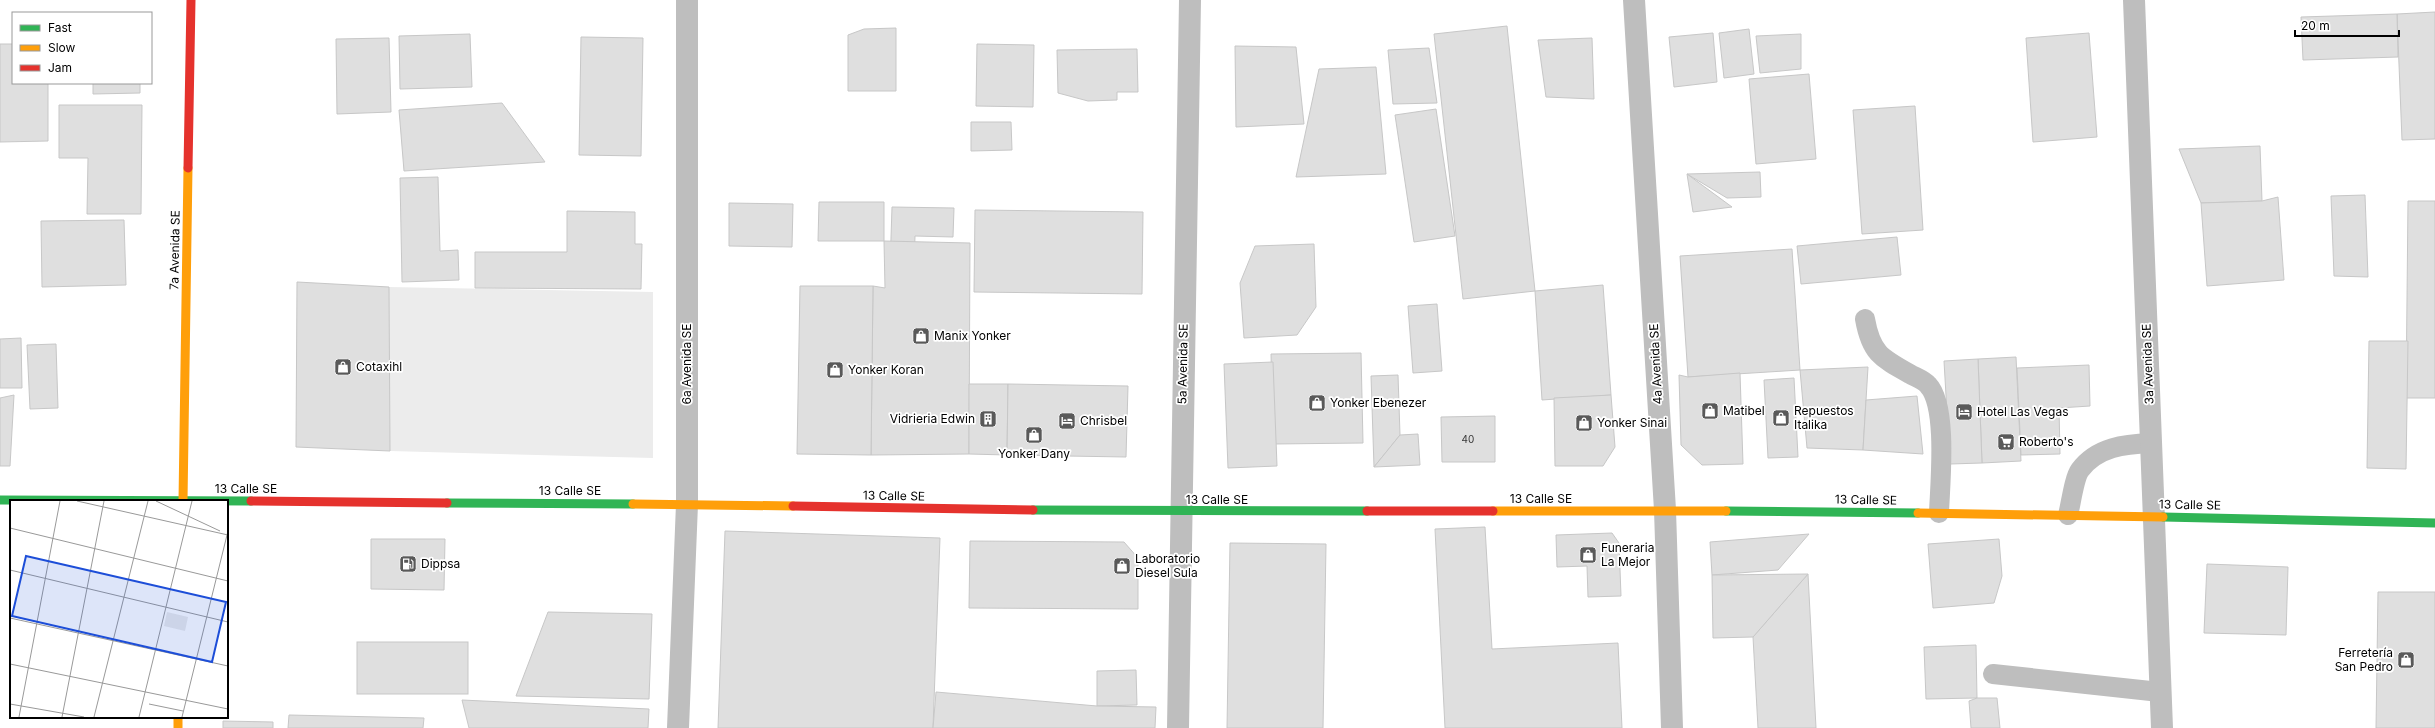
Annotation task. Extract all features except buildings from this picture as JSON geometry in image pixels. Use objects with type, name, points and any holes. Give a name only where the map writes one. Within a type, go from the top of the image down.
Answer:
[{"type":"street","name":"7a Avenida SE","points":[[183,500],[191,0]]},
{"type":"street","name":"6a Avenida SE","points":[[678,728],[687,504],[687,0]]},
{"type":"street","name":"5a Avenida SE","points":[[1178,728],[1180,512],[1190,0]]},
{"type":"street","name":"4a Avenida SE","points":[[1634,0],[1665,510],[1672,728]]},
{"type":"street","name":"3a Avenida SE","points":[[2134,0],[2162,728]]},
{"type":"street","name":"13 Calle SE","points":[[0,500],[10,500]]},
{"type":"street","name":"13 Calle SE","points":[[228,501],[687,504],[1180,512],[1665,510],[2068,515],[2435,523]]},
{"type":"lane","points":[[1865,319],[1868,339],[1874,350],[1887,361],[1928,384],[1938,402],[1941,467],[1939,513]]},
{"type":"lane","points":[[2068,515],[2080,470],[2100,452],[2122,444],[2151,443]]},
{"type":"lane","points":[[1993,674],[2160,692]]},
{"type":"shaded area","points":[[389,287],[653,292],[653,458],[390,451]]},
{"type":"traffic: fast","points":[[0,500],[10,500]]},
{"type":"traffic: fast","points":[[228,501],[251,501]]},
{"type":"traffic: fast","points":[[447,503],[633,504]]},
{"type":"traffic: fast","points":[[1033,510],[1367,511]]},
{"type":"traffic: fast","points":[[1726,511],[1918,513]]},
{"type":"traffic: fast","points":[[2163,517],[2435,523]]},
{"type":"traffic: slow","points":[[183,500],[188,168]]},
{"type":"traffic: slow","points":[[633,504],[793,506]]},
{"type":"traffic: slow","points":[[1493,511],[1726,511]]},
{"type":"traffic: slow","points":[[1918,513],[2163,517]]},
{"type":"traffic: slow","points":[[178,718],[178,728]]},
{"type":"traffic: jam","points":[[188,168],[191,0]]},
{"type":"traffic: jam","points":[[251,501],[447,503]]},
{"type":"traffic: jam","points":[[793,506],[1033,510]]},
{"type":"traffic: jam","points":[[1367,511],[1493,511]]},
{"type":"place","name":"Manix Yonker","points":[[921,336]]},
{"type":"place","name":"Cotaxihl","points":[[343,367]]},
{"type":"place","name":"Yonker Koran","points":[[835,370]]},
{"type":"place","name":"Yonker Ebenezer","points":[[1317,403]]},
{"type":"place","name":"Matibel","points":[[1710,411]]},
{"type":"place","name":"Hotel Las Vegas","points":[[1964,412]]},
{"type":"place","name":"Repuestos Italika","points":[[1781,418]]},
{"type":"place","name":"Vidrieria Edwin","points":[[988,419]]},
{"type":"place","name":"Chrisbel","points":[[1067,421]]},
{"type":"place","name":"Yonker Sinai","points":[[1584,423]]},
{"type":"place","name":"Yonker Dany","points":[[1034,435]]},
{"type":"place","name":"Roberto's","points":[[2006,442]]},
{"type":"place","name":"Funeraria La Mejor","points":[[1588,555]]},
{"type":"place","name":"Dippsa","points":[[408,564]]},
{"type":"place","name":"Laboratorio Diesel Sula","points":[[1122,566]]},
{"type":"place","name":"Ferretería San Pedro","points":[[2406,660]]}]
